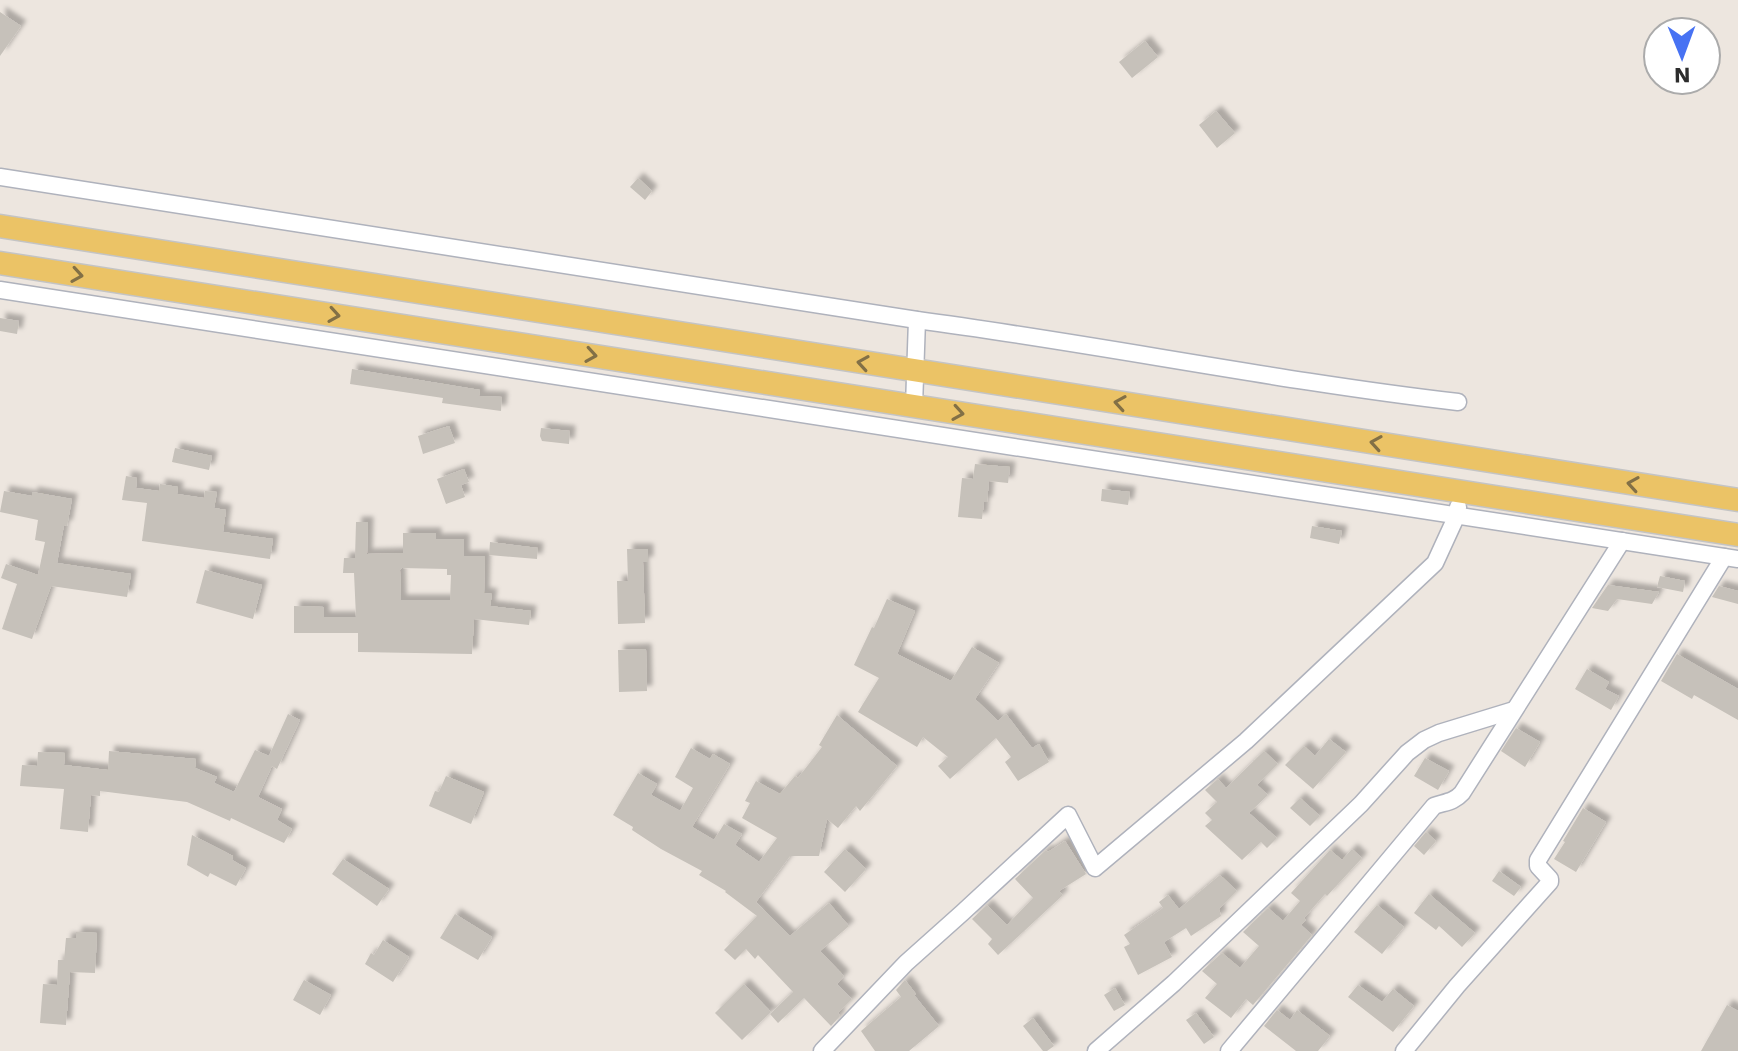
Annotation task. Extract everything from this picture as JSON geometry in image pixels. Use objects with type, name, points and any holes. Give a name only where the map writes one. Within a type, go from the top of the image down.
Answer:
[{"type":"main road","points":[[1738,500],[10,228],[7,264],[1738,535]]},
{"type":"main road","points":[[1660,523],[1667,489]]},
{"type":"street","points":[[0,177],[1035,336],[1384,394],[1458,402]]},
{"type":"street","points":[[0,290],[1731,558],[1538,860],[1538,866],[1550,882],[1404,1051]]},
{"type":"street","points":[[914,406],[917,320]]},
{"type":"street","points":[[822,1051],[906,963],[1068,815],[1095,868],[1234,751],[1435,563],[1457,515],[1461,491]]},
{"type":"street","points":[[1229,1051],[1434,806],[1457,799],[1622,541]]},
{"type":"street","points":[[1096,1051],[1196,962],[1361,804],[1407,753],[1439,733],[1514,710]]},
{"type":"building","points":[[0,12],[21,26],[0,56]]},
{"type":"building","points":[[1145,41],[1158,57],[1132,78],[1119,62]]},
{"type":"building","points":[[1216,111],[1235,133],[1217,148],[1199,125]]},
{"type":"building","points":[[638,178],[652,191],[645,200],[630,187]]},
{"type":"building","points":[[0,318],[19,321],[17,334],[0,331]]},
{"type":"building","points":[[352,369],[480,390],[479,396],[502,397],[501,411],[442,403],[443,398],[350,384]]},
{"type":"building","points":[[449,426],[455,443],[423,454],[418,436]]},
{"type":"building","points":[[541,428],[570,431],[569,444],[542,441]]},
{"type":"building","points":[[175,448],[212,456],[209,470],[172,462]]},
{"type":"building","points":[[975,464],[1010,467],[1008,483],[989,481],[982,519],[958,517],[962,478],[973,479]]},
{"type":"building","points":[[464,469],[469,482],[461,485],[465,497],[446,504],[437,479]]},
{"type":"building","points":[[126,476],[137,478],[136,488],[159,491],[160,484],[178,487],[177,494],[204,498],[205,491],[217,492],[214,508],[226,510],[223,532],[273,539],[270,559],[142,541],[147,503],[122,500]]},
{"type":"building","points":[[1102,489],[1130,492],[1128,505],[1101,501]]},
{"type":"building","points":[[4,491],[72,499],[57,563],[131,574],[127,597],[51,586],[32,639],[2,629],[17,584],[1,578],[6,564],[38,575],[45,542],[35,540],[38,520],[0,512]]},
{"type":"building","points":[[356,522],[368,522],[367,554],[403,553],[403,533],[436,533],[436,539],[464,539],[464,556],[485,556],[484,593],[492,594],[490,606],[531,611],[529,625],[474,619],[472,654],[358,652],[358,633],[294,633],[294,606],[324,607],[324,617],[356,617],[354,573],[343,573],[344,558],[355,558]],"holes":[[[402,568],[447,569],[447,575],[451,575],[450,600],[401,600]]]},
{"type":"building","points":[[1312,526],[1342,531],[1339,544],[1310,538]]},
{"type":"building","points":[[490,542],[538,548],[537,559],[489,555]]},
{"type":"building","points":[[627,549],[648,549],[648,562],[643,562],[645,623],[618,624],[617,581],[628,581]]},
{"type":"building","points":[[205,570],[262,585],[253,619],[196,603]]},
{"type":"building","points":[[1660,576],[1685,581],[1683,592],[1657,587]]},
{"type":"building","points":[[1608,585],[1659,592],[1652,604],[1617,599],[1608,611],[1592,608]]},
{"type":"building","points":[[1719,586],[1738,591],[1738,604],[1712,597]]},
{"type":"building","points":[[887,599],[915,611],[897,654],[951,681],[972,647],[999,663],[975,699],[998,721],[1006,714],[1032,748],[1039,744],[1049,762],[1018,781],[1005,762],[1011,757],[996,738],[950,779],[938,766],[948,757],[923,737],[917,747],[858,712],[879,678],[854,665]]},
{"type":"building","points":[[646,649],[647,691],[619,692],[618,650]]},
{"type":"building","points":[[1677,654],[1738,689],[1738,720],[1694,695],[1692,699],[1661,681]]},
{"type":"building","points":[[1587,669],[1609,682],[1605,689],[1619,696],[1611,710],[1575,689]]},
{"type":"building","points":[[288,714],[300,720],[277,769],[272,766],[258,797],[282,809],[277,820],[292,829],[284,843],[187,802],[100,791],[100,796],[91,795],[88,832],[60,829],[64,789],[20,786],[22,765],[37,766],[38,752],[65,753],[64,765],[108,770],[109,751],[196,759],[195,768],[217,777],[214,783],[234,792],[255,750],[269,756]]},
{"type":"building","points":[[837,715],[897,766],[860,811],[856,806],[838,828],[827,819],[819,856],[790,856],[756,902],[790,936],[829,903],[849,926],[820,951],[844,976],[837,984],[852,999],[838,1013],[840,1016],[831,1026],[804,998],[778,1023],[770,1014],[793,992],[758,955],[755,959],[746,949],[735,960],[724,950],[757,916],[726,891],[699,875],[702,871],[661,849],[613,815],[638,773],[657,784],[651,795],[680,811],[693,788],[675,777],[691,748],[710,759],[713,754],[730,764],[692,827],[714,840],[724,824],[742,834],[735,845],[759,862],[777,838],[742,818],[750,803],[745,801],[756,781],[780,794],[795,776],[798,778],[822,747],[819,745]]},
{"type":"building","points":[[1516,728],[1540,742],[1525,767],[1501,751]]},
{"type":"building","points":[[1329,739],[1346,752],[1313,789],[1285,765],[1304,746],[1315,756]]},
{"type":"building","points":[[1264,751],[1278,764],[1257,785],[1268,795],[1249,813],[1277,838],[1267,848],[1261,842],[1242,860],[1205,826],[1212,820],[1205,813],[1217,802],[1205,790],[1218,779],[1226,788]]},
{"type":"building","points":[[1425,758],[1449,771],[1438,790],[1414,776]]},
{"type":"building","points":[[446,776],[484,792],[471,824],[429,806]]},
{"type":"building","points":[[1300,798],[1320,816],[1310,826],[1290,808]]},
{"type":"building","points":[[1583,808],[1606,822],[1576,872],[1554,859]]},
{"type":"building","points":[[1426,832],[1436,841],[1424,855],[1414,846]]},
{"type":"building","points":[[192,835],[233,856],[232,860],[246,868],[236,886],[210,873],[208,877],[187,865]]},
{"type":"building","points":[[1065,841],[1086,874],[1059,891],[1063,895],[998,955],[988,944],[992,939],[972,919],[987,905],[1007,925],[1033,898],[1015,879],[1046,850],[1048,852]]},
{"type":"building","points":[[845,849],[866,869],[845,892],[824,872]]},
{"type":"building","points":[[1352,849],[1362,858],[1304,918],[1306,920],[1301,925],[1312,935],[1253,1005],[1246,999],[1231,1018],[1205,998],[1217,984],[1202,971],[1222,953],[1240,968],[1259,946],[1243,932],[1268,908],[1283,921],[1300,901],[1291,893],[1330,850],[1342,860]]},
{"type":"building","points":[[343,859],[389,889],[377,906],[332,874]]},
{"type":"building","points":[[1499,871],[1521,887],[1514,896],[1492,881]]},
{"type":"building","points":[[1220,875],[1237,891],[1219,909],[1221,916],[1191,936],[1186,928],[1164,942],[1172,957],[1138,975],[1124,947],[1130,944],[1124,935],[1163,908],[1159,902],[1168,895],[1179,909]]},
{"type":"building","points":[[1429,894],[1475,933],[1462,947],[1439,926],[1436,930],[1414,913]]},
{"type":"building","points":[[1377,905],[1404,927],[1382,954],[1354,932]]},
{"type":"building","points":[[455,914],[492,937],[478,960],[440,938]]},
{"type":"building","points":[[76,932],[97,933],[95,973],[70,972],[66,1025],[40,1023],[43,984],[57,985],[58,960],[64,960],[66,938],[76,938]]},
{"type":"building","points":[[383,940],[409,957],[393,982],[365,964]]},
{"type":"building","points":[[304,980],[331,995],[320,1015],[293,1000]]},
{"type":"building","points":[[905,980],[939,1026],[909,1051],[875,1051],[861,1031],[901,997],[896,990]]},
{"type":"building","points":[[744,984],[771,1012],[742,1040],[715,1013]]},
{"type":"building","points":[[1358,985],[1382,1002],[1393,989],[1414,1006],[1393,1032],[1348,997]]},
{"type":"building","points":[[1115,988],[1125,1005],[1114,1011],[1104,995]]},
{"type":"building","points":[[1727,1005],[1738,1011],[1738,1051],[1701,1051]]},
{"type":"building","points":[[1277,1010],[1290,1020],[1297,1010],[1330,1036],[1318,1051],[1296,1051],[1264,1026]]},
{"type":"building","points":[[1196,1013],[1214,1037],[1204,1044],[1186,1020]]},
{"type":"building","points":[[1033,1018],[1054,1046],[1047,1051],[1043,1051],[1023,1026]]}]
